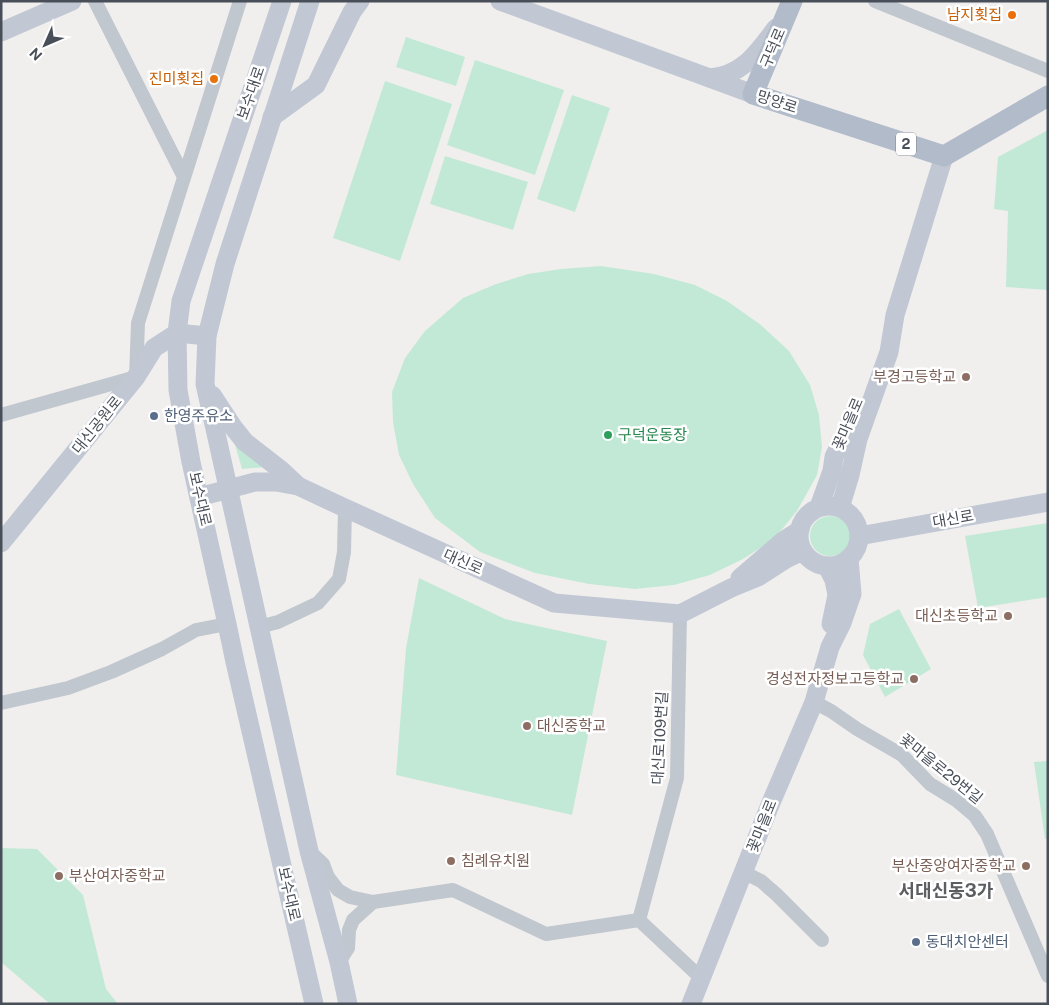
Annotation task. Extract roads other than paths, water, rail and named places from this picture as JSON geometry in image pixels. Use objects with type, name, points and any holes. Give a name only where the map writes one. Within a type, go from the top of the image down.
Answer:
[{"type":"main road","points":[[1,32],[72,1]]},
{"type":"main road","name":"보수대로","points":[[282,1],[181,301],[177,333],[178,390],[235,662],[314,1004]]},
{"type":"main road","name":"보수대로","points":[[310,1],[225,264],[207,336],[205,384],[309,851],[339,962],[348,1004]]},
{"type":"main road","points":[[272,117],[316,85],[352,12],[360,1]]},
{"type":"main road","name":"망양로","points":[[504,2],[753,94],[944,156]]},
{"type":"main road","points":[[710,78],[732,73],[750,60],[790,7]]},
{"type":"main road","name":"구덕로","points":[[753,94],[790,7]]},
{"type":"main road","points":[[944,156],[1048,96]]},
{"type":"main road","name":"꽃마을로","points":[[840,508],[858,439],[889,352],[895,314],[944,156]]},
{"type":"main road","name":"꽃마을로","points":[[800,530],[806,516],[819,507],[832,471],[834,457],[848,428],[877,350],[895,314]]},
{"type":"main road","points":[[177,333],[207,336]]},
{"type":"main road","name":"대신공원로","points":[[1,543],[136,377],[154,348],[177,333]]},
{"type":"main road","points":[[205,384],[245,442],[298,486]]},
{"type":"main road","name":"대신로","points":[[199,497],[255,482],[276,482],[298,486],[554,603],[680,614]]},
{"type":"main road","name":"대신로","points":[[859,536],[1048,502]]},
{"type":"main road","points":[[819,507],[830,506],[840,508],[850,514],[857,524],[859,536]]},
{"type":"main road","points":[[800,530],[800,541],[803,551],[817,563],[826,566],[839,564],[849,558]]},
{"type":"main road","points":[[731,588],[782,541],[800,530]]},
{"type":"main road","name":"꽃마을로","points":[[691,1004],[743,872],[814,702],[830,647],[842,623],[852,594],[849,558],[855,552],[859,536]]},
{"type":"main road","points":[[680,614],[731,588],[758,577],[786,559],[803,551]]},
{"type":"main road","name":"꽃마을로","points":[[826,566],[834,580],[837,595],[830,628],[830,647]]},
{"type":"street","points":[[95,1],[184,177]]},
{"type":"street","points":[[1,415],[136,377],[138,323],[240,1]]},
{"type":"street","points":[[875,1],[1048,70]]},
{"type":"street","points":[[259,627],[278,622],[318,603],[339,579],[344,552],[345,508]]},
{"type":"street","name":"대신로109번길","points":[[639,920],[677,778],[680,614]]},
{"type":"street","points":[[1,703],[68,688],[111,672],[162,649],[196,630],[227,624]]},
{"type":"street","name":"꽃마을로29번길","points":[[814,702],[902,755],[930,784],[956,800],[975,816],[987,834],[1048,976]]},
{"type":"street","points":[[309,851],[323,864],[328,877],[338,890],[350,897],[373,902],[454,890],[546,934],[639,920],[701,978]]},
{"type":"street","points":[[743,872],[761,882],[776,894],[822,940]]},
{"type":"street","points":[[339,962],[348,948],[349,930],[353,920],[373,902]]},
{"type":"place","name":"남지횟집","points":[[1012,15]]},
{"type":"place","name":"진미횟집","points":[[214,79]]},
{"type":"place","name":"부경고등학교","points":[[966,377]]},
{"type":"place","name":"한영주유소","points":[[154,416]]},
{"type":"place","name":"구덕운동장","points":[[608,435]]},
{"type":"place","name":"대신초등학교","points":[[1008,616]]},
{"type":"place","name":"경성전자정보고등학교","points":[[914,679]]},
{"type":"place","name":"대신중학교","points":[[527,726]]},
{"type":"place","name":"침례유치원","points":[[451,861]]},
{"type":"place","name":"부산중앙여자중학교","points":[[1026,866]]},
{"type":"place","name":"부산여자중학교","points":[[59,876]]},
{"type":"place","name":"동대치안센터","points":[[916,942]]},
{"type":"district","name":"서대신동3가","points":[[946,891]]}]
